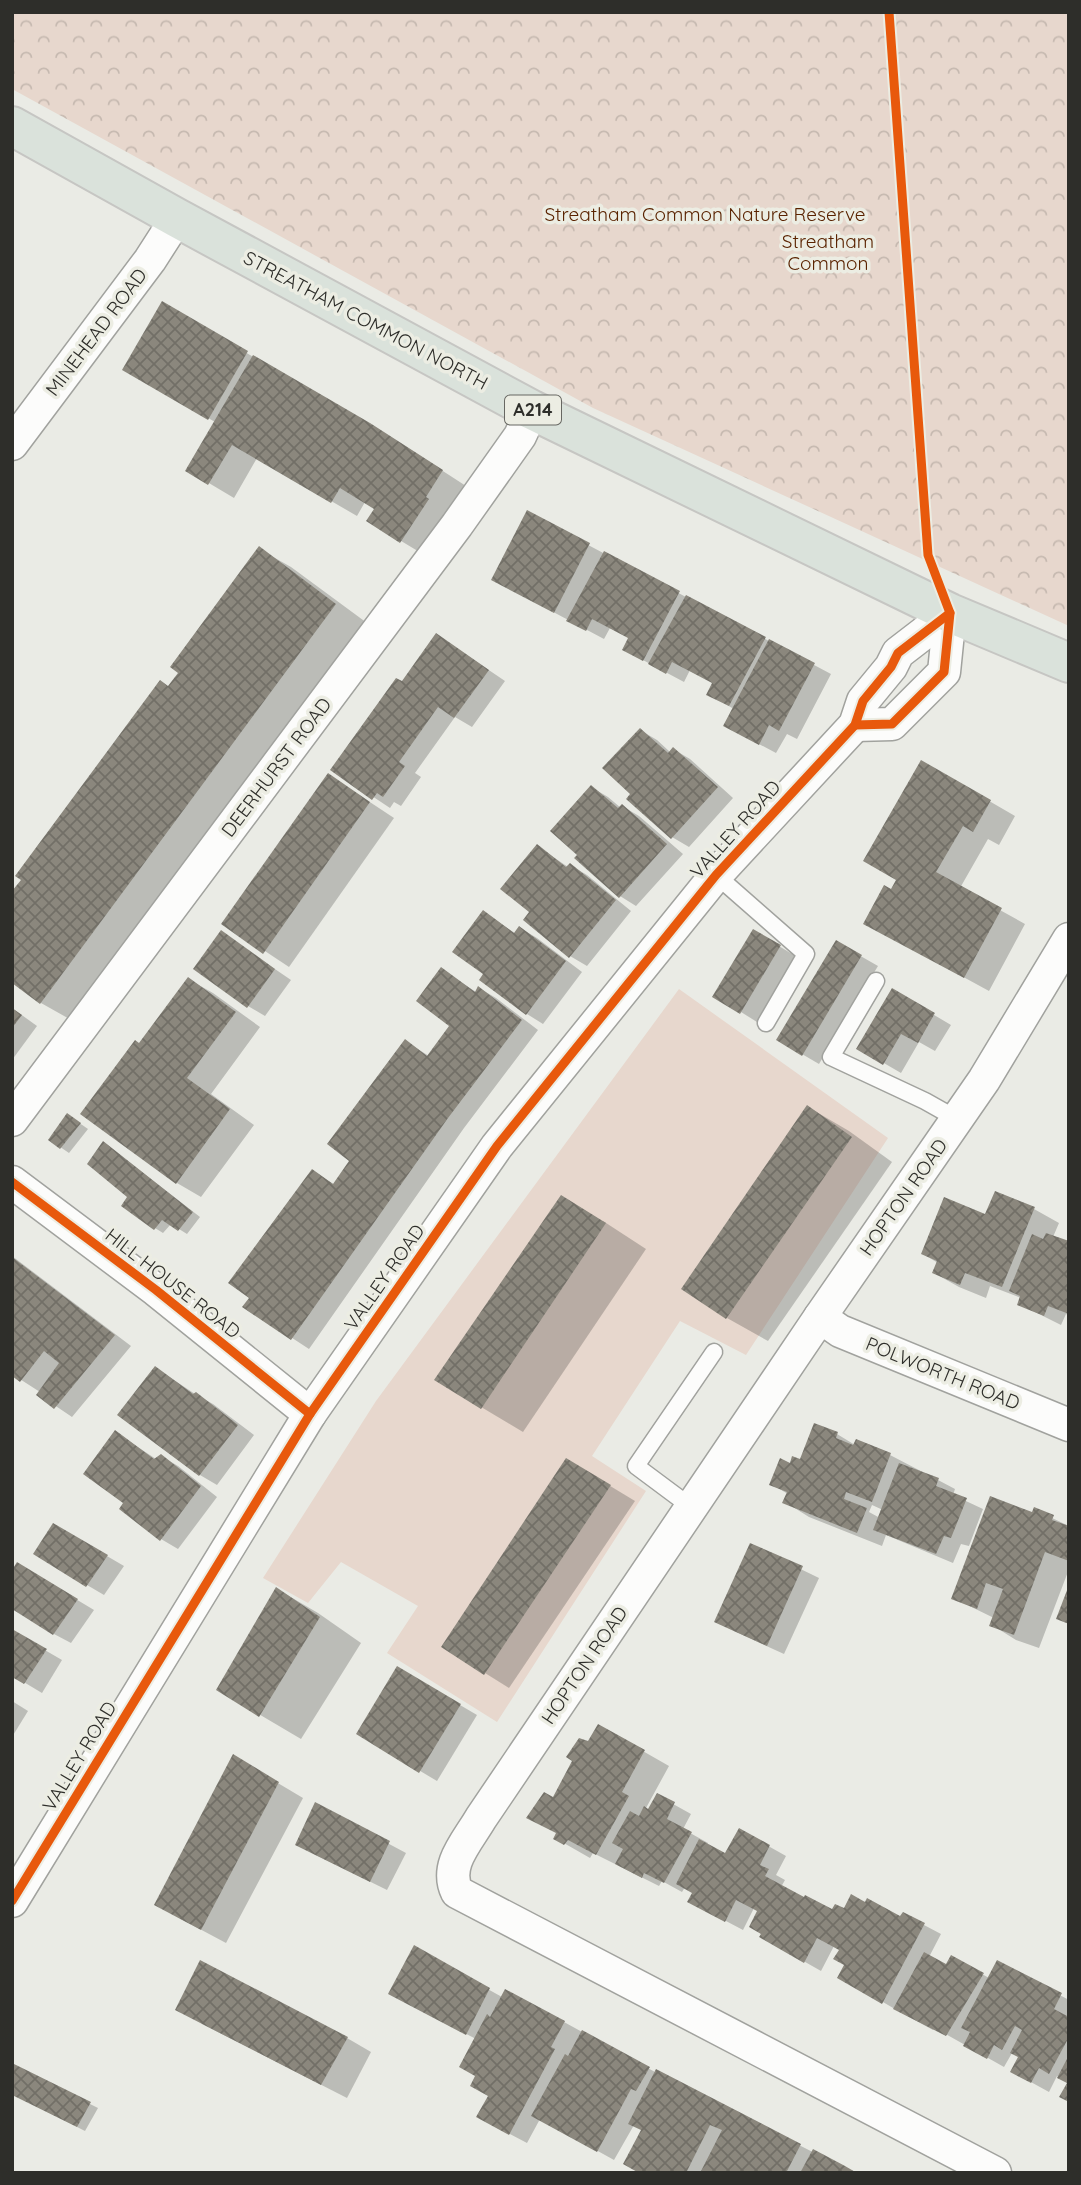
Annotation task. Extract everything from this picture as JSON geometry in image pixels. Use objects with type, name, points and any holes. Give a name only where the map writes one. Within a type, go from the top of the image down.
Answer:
[{"type":"main road","name":"STREATHAM COMMON NORTH","points":[[12,125],[177,218],[532,410],[950,613],[1069,663]]},
{"type":"street","name":"MINEHEAD ROAD","points":[[12,444],[150,260],[177,218]]},
{"type":"street","name":"DEERHURST ROAD","points":[[12,1120],[457,525],[516,442],[532,410]]},
{"type":"street","name":"VALLEY ROAD","points":[[12,1901],[310,1414],[498,1146],[716,875],[855,725],[863,701],[891,667],[898,653],[950,613]]},
{"type":"street","points":[[855,725],[892,724],[944,672],[950,613]]},
{"type":"street","name":"HOPTON ROAD","points":[[995,2173],[457,1892],[451,1880],[453,1866],[481,1818],[984,1080],[1069,939]]},
{"type":"street","name":"HILL HOUSE ROAD","points":[[12,1182],[156,1290],[310,1414]]},
{"type":"street","name":"POLWORTH ROAD","points":[[820,1317],[841,1331],[1069,1425]]},
{"type":"lane","points":[[716,875],[806,954],[766,1023]]},
{"type":"lane","points":[[876,981],[831,1057],[957,1119]]},
{"type":"lane","points":[[691,1507],[636,1466],[714,1352]]},
{"type":"green space","name":"Streatham Common","points":[[12,12],[1069,12],[1069,626],[593,408],[12,89]]},
{"type":"green space","points":[[679,989],[888,1138],[746,1355],[680,1321],[592,1456],[646,1491],[497,1722],[387,1653],[418,1606],[341,1562],[308,1603],[263,1578],[376,1401]]},
{"type":"building","points":[[162,301],[248,351],[208,420],[122,370]]},
{"type":"building","points":[[253,355],[370,423],[443,470],[426,497],[429,499],[400,543],[366,521],[374,509],[340,488],[331,503],[232,445],[208,485],[185,471]]},
{"type":"building","points":[[527,510],[590,543],[554,613],[491,580]]},
{"type":"building","points":[[259,546],[336,604],[40,1004],[12,983],[12,891],[21,880],[15,876],[160,680],[168,686],[178,673],[170,667]]},
{"type":"building","points":[[604,551],[680,591],[643,661],[622,650],[628,638],[592,619],[586,631],[566,621]]},
{"type":"building","points":[[686,595],[766,637],[729,706],[706,695],[712,683],[672,662],[666,674],[648,664]]},
{"type":"building","points":[[436,633],[489,670],[454,718],[438,707],[399,762],[405,766],[383,797],[377,793],[372,800],[330,770],[396,678],[402,681]]},
{"type":"building","points":[[769,639],[815,663],[779,731],[769,725],[759,745],[723,726]]},
{"type":"building","points":[[640,728],[668,753],[673,747],[718,787],[671,839],[626,799],[630,794],[602,768]]},
{"type":"building","points":[[921,760],[991,800],[973,832],[963,826],[936,872],[1002,908],[964,978],[863,924],[884,885],[891,889],[896,880],[863,861]]},
{"type":"building","points":[[328,773],[370,802],[263,954],[221,924]]},
{"type":"building","points":[[591,785],[618,808],[622,804],[667,844],[619,898],[574,858],[577,855],[550,831]]},
{"type":"building","points":[[537,844],[566,867],[570,863],[616,900],[569,958],[523,920],[529,912],[500,889]]},
{"type":"building","points":[[483,910],[514,933],[519,926],[566,961],[526,1015],[479,980],[483,974],[452,952]]},
{"type":"building","points":[[753,929],[781,945],[740,1014],[712,997]]},
{"type":"building","points":[[221,930],[275,969],[247,1008],[193,969]]},
{"type":"building","points":[[836,940],[862,955],[802,1056],[776,1040]]},
{"type":"building","points":[[441,967],[475,992],[478,986],[522,1020],[448,1118],[291,1340],[242,1307],[249,1298],[228,1283],[312,1169],[333,1184],[349,1161],[327,1144],[405,1039],[427,1056],[449,1026],[416,1001]]},
{"type":"building","points":[[188,977],[236,1012],[187,1078],[230,1109],[176,1184],[80,1114],[135,1040],[139,1043]]},
{"type":"building","points":[[892,988],[935,1013],[918,1043],[901,1034],[883,1065],[856,1049]]},
{"type":"building","points":[[12,1008],[22,1015],[12,1028]]},
{"type":"building","points":[[807,1105],[852,1137],[726,1319],[681,1289]]},
{"type":"building","points":[[67,1113],[81,1123],[60,1149],[48,1140]]},
{"type":"building","points":[[103,1141],[193,1212],[178,1231],[162,1220],[154,1230],[121,1206],[127,1197],[87,1164]]},
{"type":"building","points":[[995,1191],[1035,1207],[1002,1287],[965,1273],[960,1285],[932,1273],[937,1261],[921,1254],[944,1197],[985,1214]]},
{"type":"building","points":[[561,1195],[606,1223],[481,1409],[434,1380]]},
{"type":"building","points":[[1046,1233],[1069,1241],[1069,1314],[1048,1306],[1044,1316],[1017,1305],[1020,1296],[1009,1291],[1032,1234],[1043,1239]]},
{"type":"building","points":[[12,1257],[115,1335],[54,1409],[36,1395],[59,1363],[44,1351],[20,1382],[12,1376]]},
{"type":"building","points":[[155,1366],[193,1394],[196,1392],[238,1425],[199,1476],[117,1415]]},
{"type":"building","points":[[814,1423],[838,1432],[836,1438],[853,1445],[856,1439],[891,1453],[872,1502],[846,1492],[844,1499],[867,1508],[857,1533],[782,1503],[787,1492],[769,1485],[780,1458],[790,1463],[792,1456],[800,1459]]},
{"type":"building","points":[[115,1430],[154,1459],[161,1454],[201,1486],[160,1541],[119,1509],[123,1503],[83,1474]]},
{"type":"building","points":[[566,1458],[611,1485],[484,1675],[441,1647]]},
{"type":"building","points":[[899,1463],[939,1478],[936,1486],[967,1498],[951,1538],[944,1536],[936,1554],[873,1530]]},
{"type":"building","points":[[990,1496],[1032,1512],[1034,1507],[1054,1515],[1052,1520],[1069,1526],[1069,1561],[1045,1552],[1014,1635],[989,1626],[1003,1589],[986,1583],[977,1609],[951,1599]]},
{"type":"building","points":[[53,1523],[108,1555],[86,1587],[33,1554]]},
{"type":"building","points":[[750,1543],[803,1566],[767,1646],[714,1622]]},
{"type":"building","points":[[17,1562],[78,1599],[53,1635],[12,1609],[12,1570]]},
{"type":"building","points":[[1069,1585],[1069,1624],[1056,1619]]},
{"type":"building","points":[[276,1587],[320,1617],[259,1717],[216,1690]]},
{"type":"building","points":[[12,1629],[47,1649],[24,1684],[12,1677]]},
{"type":"building","points":[[397,1666],[461,1704],[419,1773],[356,1734]]},
{"type":"building","points":[[598,1724],[645,1750],[622,1792],[629,1796],[596,1855],[568,1840],[564,1845],[553,1839],[556,1833],[526,1818],[544,1792],[553,1797],[572,1761],[566,1757],[579,1738],[588,1741]]},
{"type":"building","points":[[233,1754],[279,1782],[201,1930],[154,1905]]},
{"type":"building","points":[[657,1793],[675,1802],[667,1819],[692,1832],[664,1883],[644,1873],[642,1878],[615,1864],[623,1849],[612,1843],[630,1811],[639,1816],[644,1806],[648,1809]]},
{"type":"building","points":[[315,1802],[390,1841],[370,1882],[295,1845]]},
{"type":"building","points":[[739,1828],[770,1845],[760,1865],[769,1869],[765,1876],[804,1897],[805,1895],[832,1909],[835,1904],[844,1908],[851,1894],[865,1902],[867,1898],[900,1916],[903,1912],[925,1923],[882,2004],[837,1978],[844,1965],[833,1959],[839,1950],[817,1938],[804,1963],[759,1937],[761,1934],[749,1927],[757,1911],[736,1900],[725,1922],[687,1902],[692,1893],[676,1884],[699,1839],[725,1853]]},
{"type":"building","points":[[414,1945],[490,1988],[466,2035],[388,1994]]},
{"type":"building","points":[[924,1952],[946,1964],[951,1955],[984,1973],[946,2036],[893,2009]]},
{"type":"building","points":[[200,1960],[348,2037],[321,2085],[175,2010]]},
{"type":"building","points":[[997,1960],[1062,1993],[1054,2009],[1069,2017],[1069,2037],[1049,2074],[1039,2068],[1031,2083],[1010,2072],[1018,2057],[1010,2053],[1022,2030],[1015,2026],[1002,2050],[994,2045],[987,2059],[963,2046],[970,2032],[961,2028]]},
{"type":"building","points":[[505,1989],[565,2021],[551,2047],[555,2049],[509,2135],[476,2117],[488,2096],[470,2086],[475,2076],[459,2067],[487,2014],[490,2017]]},
{"type":"building","points":[[582,2030],[650,2067],[636,2091],[631,2089],[597,2152],[531,2116],[565,2054],[568,2056]]},
{"type":"building","points":[[1069,2055],[1069,2102],[1059,2097],[1067,2083],[1057,2078]]},
{"type":"building","points":[[12,2063],[91,2102],[77,2127],[12,2095]]},
{"type":"building","points":[[656,2069],[801,2144],[786,2173],[700,2173],[722,2130],[710,2125],[686,2173],[639,2173],[623,2164],[641,2130],[628,2124]]},
{"type":"building","points":[[813,2149],[845,2166],[857,2173],[800,2173]]},
{"type":"cycle path","points":[[855,725],[892,724],[944,672],[950,613],[928,555],[889,12]]},
{"type":"cycle path","points":[[12,1901],[310,1414],[497,1146],[716,875],[855,725],[863,701],[891,667],[898,653],[950,613]]},
{"type":"cycle path","points":[[12,1182],[156,1290],[310,1414]]},
{"type":"park label","name":"Streatham Common Nature Reserve","points":[[705,214]]}]
